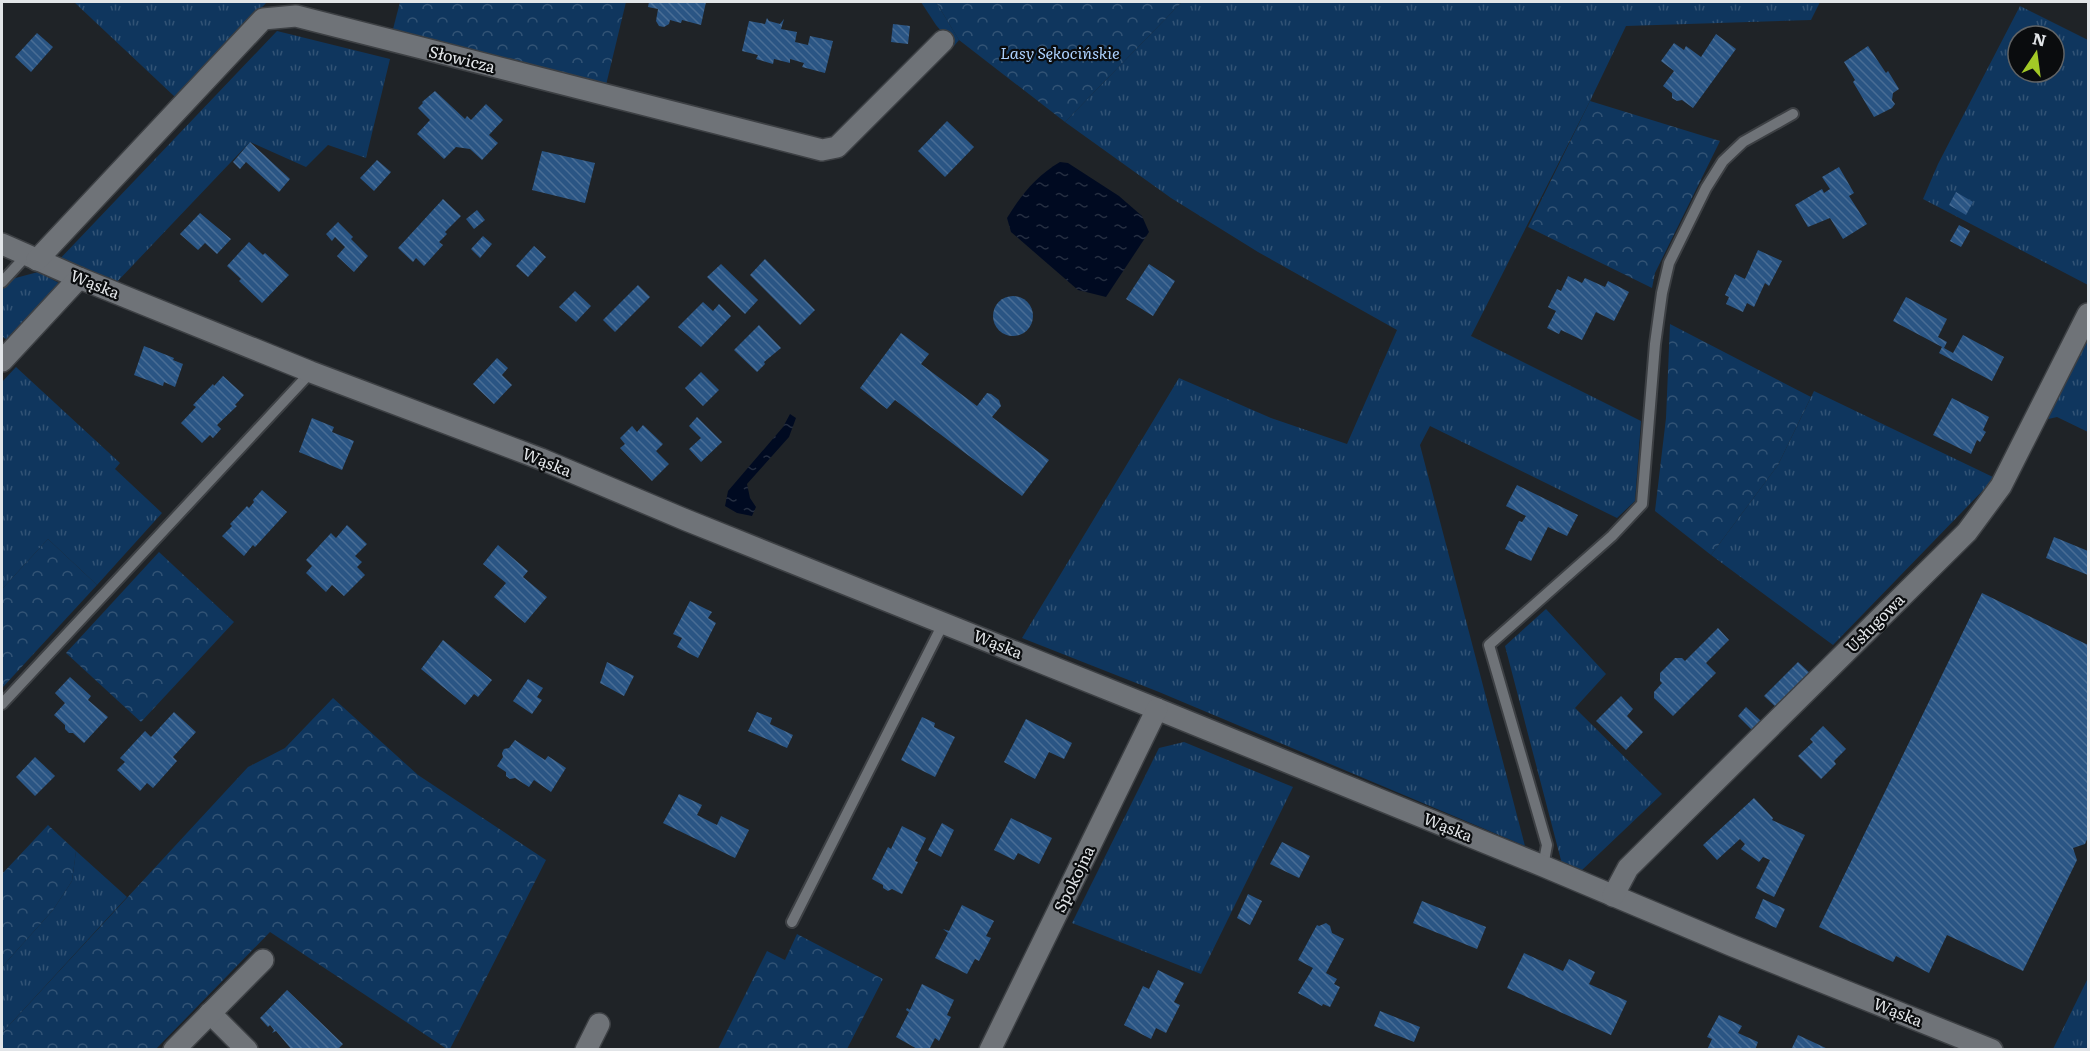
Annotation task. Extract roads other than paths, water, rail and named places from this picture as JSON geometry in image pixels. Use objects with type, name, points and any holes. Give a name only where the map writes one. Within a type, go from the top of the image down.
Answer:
[{"type":"street","name":"Słowicza","points":[[32,258],[263,18],[296,16],[822,150],[837,147],[942,41]]},
{"type":"street","name":"Wąska","points":[[2,244],[79,278],[310,372],[541,459],[686,520],[944,622],[1543,866],[1959,1043],[1992,1050]]},
{"type":"street","points":[[2,361],[79,278]]},
{"type":"street","name":"Usługowa","points":[[1613,896],[1628,868],[1967,532],[2001,486],[2088,314]]},
{"type":"street","name":"Spokojna","points":[[990,1050],[1157,709]]},
{"type":"street","points":[[174,1050],[263,960]]},
{"type":"street","points":[[210,1013],[247,1050]]},
{"type":"street","points":[[586,1050],[599,1024]]},
{"type":"lane","points":[[1543,866],[1547,845],[1489,645],[1612,536],[1642,504],[1655,344],[1669,263],[1706,189],[1723,161],[1743,142],[1793,114]]},
{"type":"lane","points":[[2,282],[32,258]]},
{"type":"lane","points":[[2,704],[310,372]]},
{"type":"lane","points":[[792,922],[944,622]]},
{"type":"water","points":[[1060,162],[1068,163],[1119,196],[1142,216],[1149,232],[1106,297],[1078,290],[1011,232],[1007,218],[1018,202],[1036,180]]},
{"type":"water","points":[[790,414],[796,418],[789,437],[747,484],[750,498],[756,507],[752,516],[737,513],[725,506],[728,491],[783,427]]},
{"type":"park label","name":"Lasy Sękocińskie","points":[[1060,53]]}]
